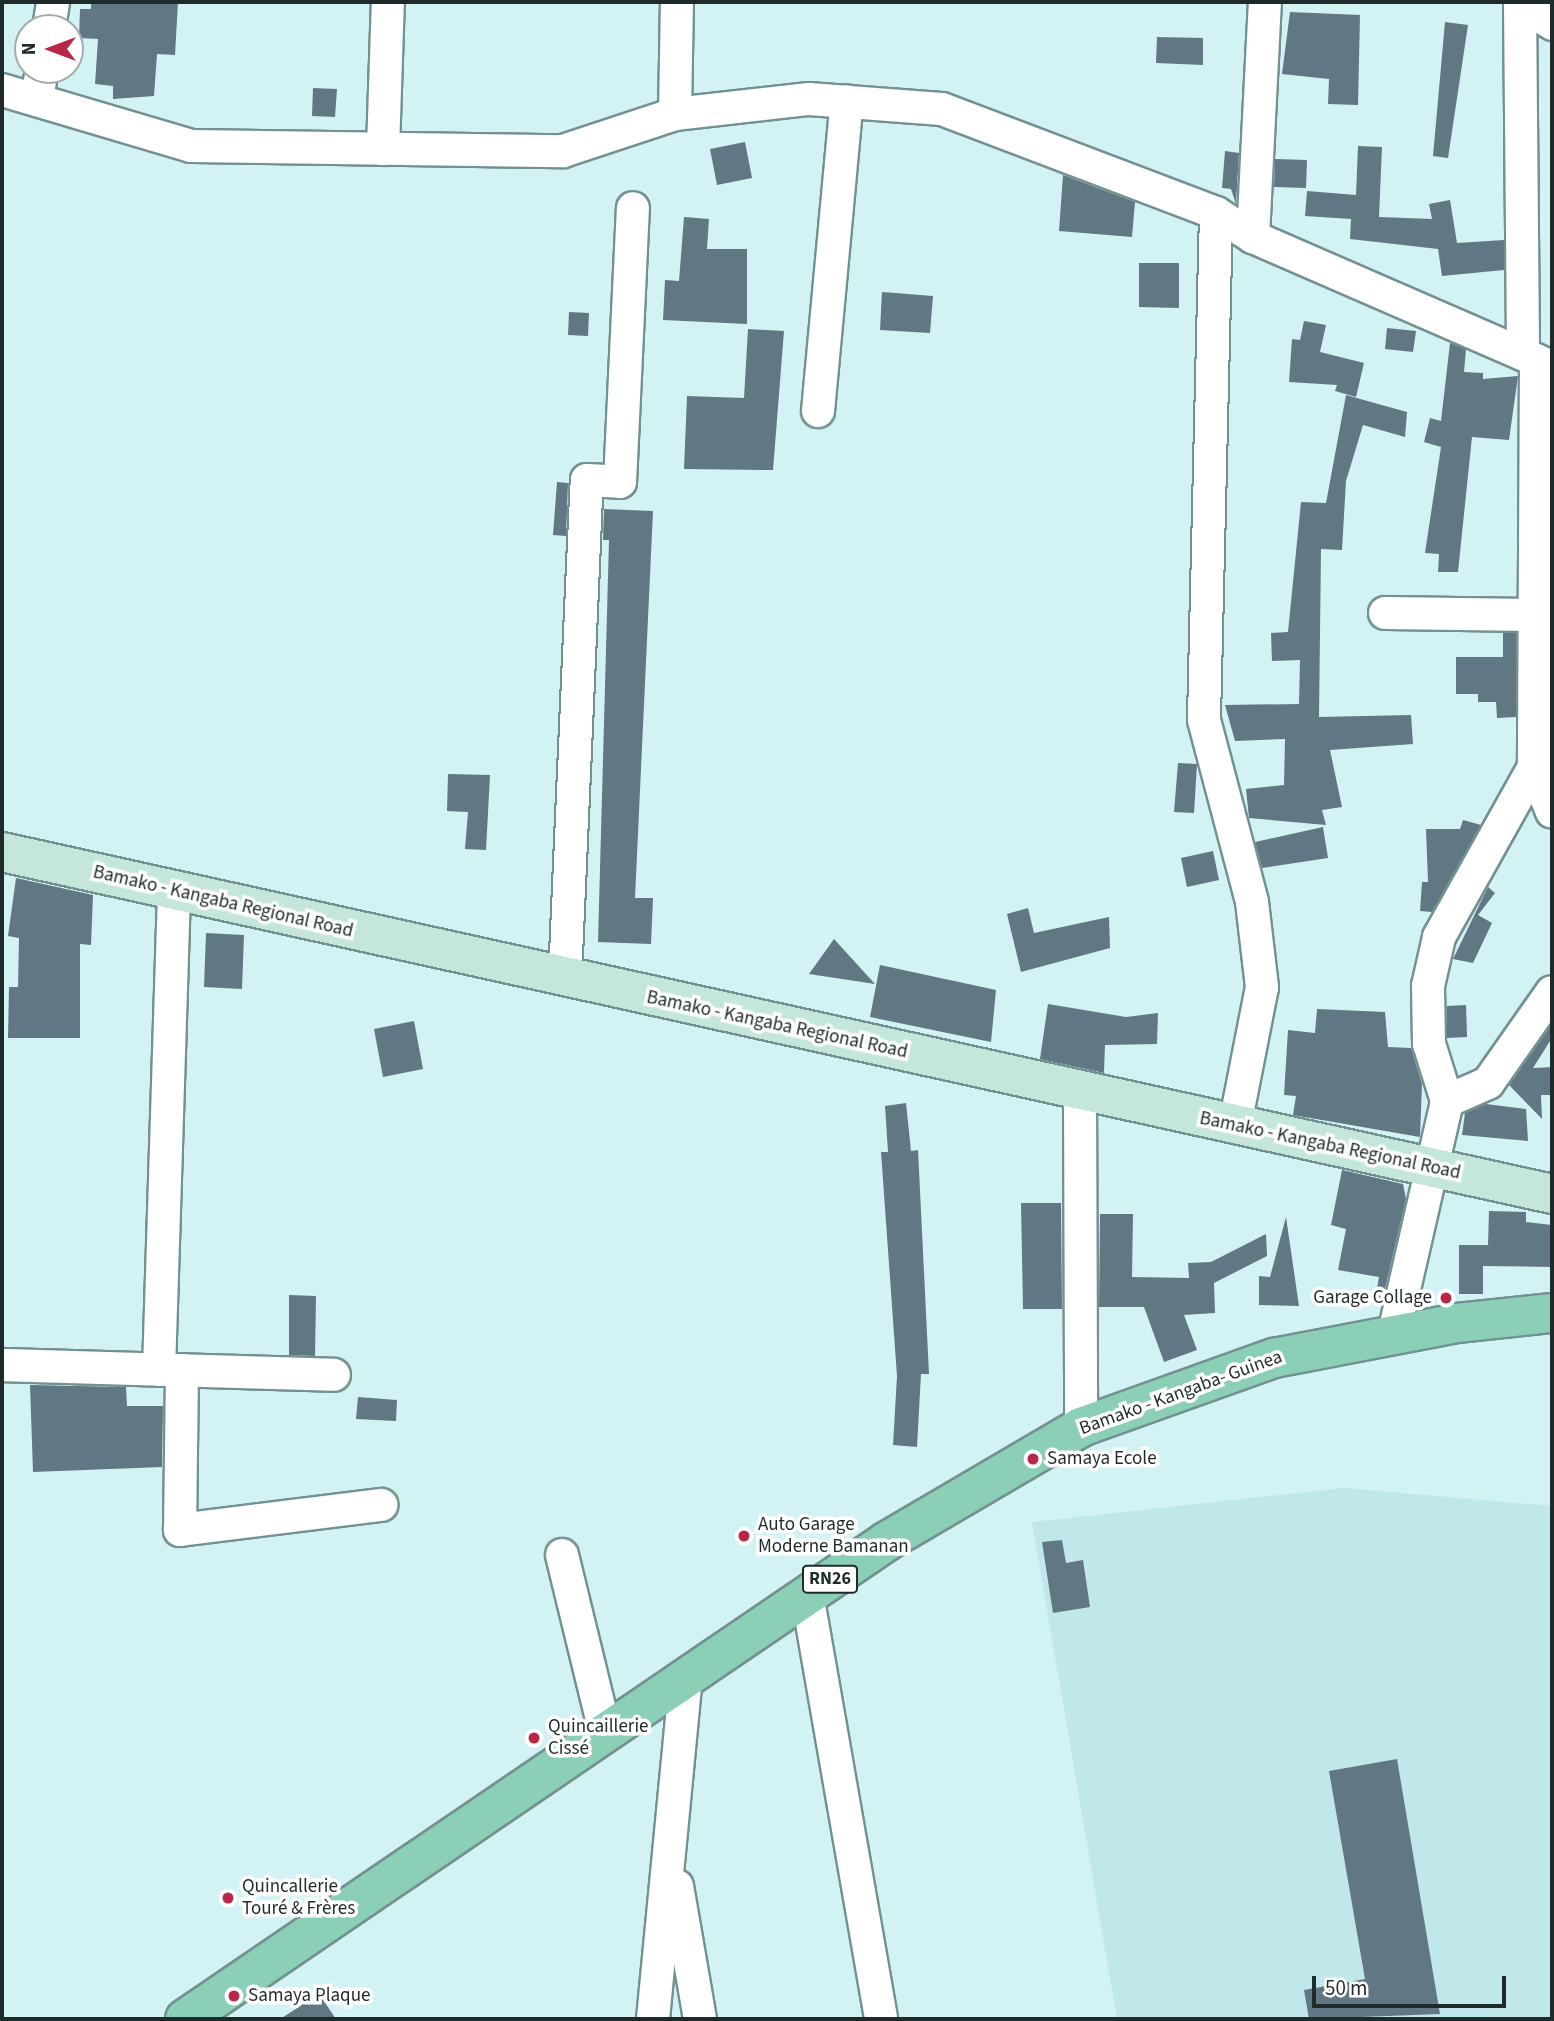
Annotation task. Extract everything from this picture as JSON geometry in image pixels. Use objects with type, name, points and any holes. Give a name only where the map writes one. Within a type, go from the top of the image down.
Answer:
[{"type":"main road","name":"Bamako - Kangaba- Guinea","points":[[185,2019],[807,1594],[983,1480],[1081,1427],[1274,1358],[1394,1333],[1552,1313]]},
{"type":"street","points":[[383,149],[388,2]]},
{"type":"street","points":[[675,114],[677,2]]},
{"type":"street","points":[[1253,237],[1265,2]]},
{"type":"street","points":[[1521,4],[1552,24]]},
{"type":"street","points":[[1521,4],[1537,360],[1535,615],[1543,758],[1552,812]]},
{"type":"street","points":[[2,90],[40,85],[191,146],[563,151],[675,114],[808,99],[942,108],[1216,213],[1253,237],[1537,360]]},
{"type":"street","points":[[818,411],[847,101]]},
{"type":"street","points":[[565,978],[587,481],[620,482],[633,208]]},
{"type":"street","points":[[1216,213],[1204,720],[1252,902],[1262,987],[1235,1125]]},
{"type":"street","points":[[1385,613],[1535,615]]},
{"type":"street","points":[[1394,1333],[1447,1101],[1429,1044],[1429,986],[1439,937],[1543,758]]},
{"type":"street","name":"Bamako - Kangaba Regional Road","points":[[2,852],[1552,1194]]},
{"type":"street","points":[[174,890],[170,1370],[180,1530],[381,1504]]},
{"type":"street","points":[[1447,1101],[1488,1083],[1552,992]]},
{"type":"street","points":[[1080,1091],[1081,1427]]},
{"type":"street","points":[[2,1365],[334,1375]]},
{"type":"street","points":[[562,1555],[605,1731]]},
{"type":"street","points":[[807,1594],[881,2019]]},
{"type":"street","points":[[653,2019],[686,1676]]},
{"type":"street","points":[[669,1843],[700,2019]]},
{"type":"shaded area","points":[[1343,1488],[1552,1506],[1552,2019],[1117,2019],[1032,1522]]},
{"type":"building","points":[[91,2],[178,2],[175,55],[157,54],[154,96],[113,99],[113,86],[95,84],[98,39],[84,38],[84,14],[80,14],[80,9],[91,9]]},
{"type":"building","points":[[1290,12],[1360,15],[1358,105],[1328,104],[1329,79],[1282,74]]},
{"type":"building","points":[[1445,22],[1468,25],[1448,158],[1433,156]]},
{"type":"building","points":[[1157,37],[1203,38],[1203,65],[1156,63]]},
{"type":"building","points":[[313,88],[337,89],[335,117],[312,116]]},
{"type":"building","points":[[745,142],[752,178],[717,185],[710,149]]},
{"type":"building","points":[[1358,146],[1382,147],[1379,217],[1432,219],[1429,204],[1450,200],[1457,243],[1504,240],[1504,270],[1442,276],[1438,249],[1350,239],[1351,219],[1305,216],[1307,191],[1356,195]]},
{"type":"building","points":[[1225,151],[1239,153],[1236,204],[1231,189],[1222,188]]},
{"type":"building","points":[[1275,159],[1307,160],[1306,188],[1274,187]]},
{"type":"building","points":[[1063,175],[1135,202],[1132,237],[1059,231]]},
{"type":"building","points":[[684,217],[709,219],[707,249],[747,249],[747,324],[663,320],[665,280],[679,281]]},
{"type":"building","points":[[1139,263],[1179,263],[1179,308],[1139,307]]},
{"type":"building","points":[[882,292],[933,296],[930,333],[880,330]]},
{"type":"building","points":[[569,312],[589,313],[588,336],[568,335]]},
{"type":"building","points":[[1304,321],[1326,325],[1320,352],[1364,363],[1356,397],[1335,391],[1337,385],[1289,382],[1292,339],[1300,340]]},
{"type":"building","points":[[1387,328],[1416,331],[1413,352],[1385,349]]},
{"type":"building","points":[[748,329],[784,331],[773,470],[684,469],[687,396],[744,398]]},
{"type":"building","points":[[1450,343],[1466,349],[1464,372],[1483,373],[1483,379],[1518,376],[1509,440],[1472,437],[1458,572],[1438,572],[1439,554],[1425,553],[1441,447],[1424,442],[1430,418],[1441,421]]},
{"type":"building","points":[[1346,395],[1407,412],[1405,437],[1363,425],[1346,481],[1342,550],[1321,549],[1319,717],[1411,715],[1413,744],[1330,750],[1342,807],[1322,810],[1326,825],[1249,818],[1246,789],[1284,785],[1285,739],[1235,741],[1225,705],[1299,704],[1300,660],[1272,661],[1271,633],[1288,632],[1301,502],[1326,503]]},
{"type":"building","points":[[557,482],[568,483],[566,536],[553,535]]},
{"type":"building","points":[[604,509],[653,511],[635,898],[653,898],[651,944],[598,942],[609,540],[603,540]]},
{"type":"building","points":[[1503,633],[1516,633],[1516,717],[1497,718],[1496,702],[1478,702],[1478,694],[1456,694],[1456,657],[1503,657]]},
{"type":"building","points":[[1178,763],[1197,764],[1194,813],[1174,812]]},
{"type":"building","points":[[448,774],[490,775],[486,850],[465,849],[468,812],[447,811]]},
{"type":"building","points":[[1463,820],[1481,825],[1432,912],[1420,911],[1422,882],[1428,882],[1426,829],[1460,829]]},
{"type":"building","points":[[1323,827],[1328,858],[1262,868],[1255,842]]},
{"type":"building","points":[[1213,851],[1219,880],[1187,887],[1181,858]]},
{"type":"building","points":[[16,878],[93,895],[91,945],[80,944],[80,1038],[8,1038],[9,987],[18,987],[19,938],[8,936]]},
{"type":"building","points":[[1488,887],[1495,893],[1478,915],[1492,923],[1473,963],[1453,959]]},
{"type":"building","points":[[1028,908],[1034,933],[1109,917],[1110,948],[1021,972],[1007,914]]},
{"type":"building","points":[[206,933],[244,935],[242,989],[204,987]]},
{"type":"building","points":[[834,939],[875,984],[809,974]]},
{"type":"building","points":[[880,965],[996,990],[991,1042],[870,1017]]},
{"type":"building","points":[[1048,1004],[1126,1017],[1158,1013],[1157,1044],[1105,1045],[1104,1073],[1040,1059]]},
{"type":"building","points":[[1466,1005],[1467,1037],[1447,1038],[1447,1006]]},
{"type":"building","points":[[1317,1009],[1385,1012],[1388,1047],[1411,1048],[1422,1084],[1420,1137],[1293,1115],[1296,1096],[1284,1095],[1288,1030],[1315,1033]]},
{"type":"building","points":[[414,1021],[423,1069],[383,1077],[374,1029]]},
{"type":"building","points":[[1552,1024],[1552,1038],[1533,1068],[1552,1067],[1552,1095],[1541,1095],[1542,1119],[1509,1085]]},
{"type":"building","points":[[906,1103],[911,1151],[918,1150],[929,1374],[921,1374],[917,1447],[893,1445],[897,1376],[881,1152],[888,1152],[885,1106]]},
{"type":"building","points":[[1486,1104],[1526,1109],[1528,1141],[1462,1135],[1465,1113]]},
{"type":"building","points":[[1342,1170],[1403,1184],[1406,1199],[1381,1306],[1374,1305],[1379,1277],[1338,1270],[1346,1229],[1331,1225]]},
{"type":"building","points":[[1021,1203],[1061,1203],[1062,1309],[1023,1309]]},
{"type":"building","points":[[1489,1211],[1526,1212],[1526,1222],[1552,1225],[1552,1267],[1483,1266],[1483,1294],[1459,1294],[1459,1245],[1488,1245]]},
{"type":"building","points":[[1100,1214],[1133,1214],[1132,1277],[1189,1278],[1188,1263],[1211,1262],[1266,1234],[1267,1256],[1214,1283],[1215,1313],[1184,1315],[1197,1350],[1164,1362],[1144,1307],[1099,1307]]},
{"type":"building","points":[[1286,1217],[1299,1306],[1259,1305],[1259,1276],[1270,1277]]},
{"type":"building","points":[[289,1295],[316,1296],[315,1356],[289,1355]]},
{"type":"building","points":[[30,1385],[126,1387],[127,1406],[163,1406],[162,1467],[33,1472]]},
{"type":"building","points":[[358,1397],[397,1400],[396,1421],[356,1419]]},
{"type":"building","points":[[1062,1540],[1066,1563],[1083,1560],[1090,1607],[1053,1613],[1042,1542]]},
{"type":"building","points":[[1397,1759],[1440,2014],[1309,2019],[1304,1990],[1365,1979],[1329,1771]]},
{"type":"building","points":[[319,1994],[336,2019],[280,2019]]},
{"type":"place","name":"Garage Collage","points":[[1446,1298]]},
{"type":"place","name":"Samaya Ecole","points":[[1033,1459]]},
{"type":"place","name":"Auto Garage Moderne Bamanan","points":[[744,1536]]},
{"type":"place","name":"Quincaillerie Cissé","points":[[534,1738]]},
{"type":"place","name":"Quincallerie Touré & Frères","points":[[228,1898]]},
{"type":"place","name":"Samaya Plaque","points":[[234,1996]]}]
